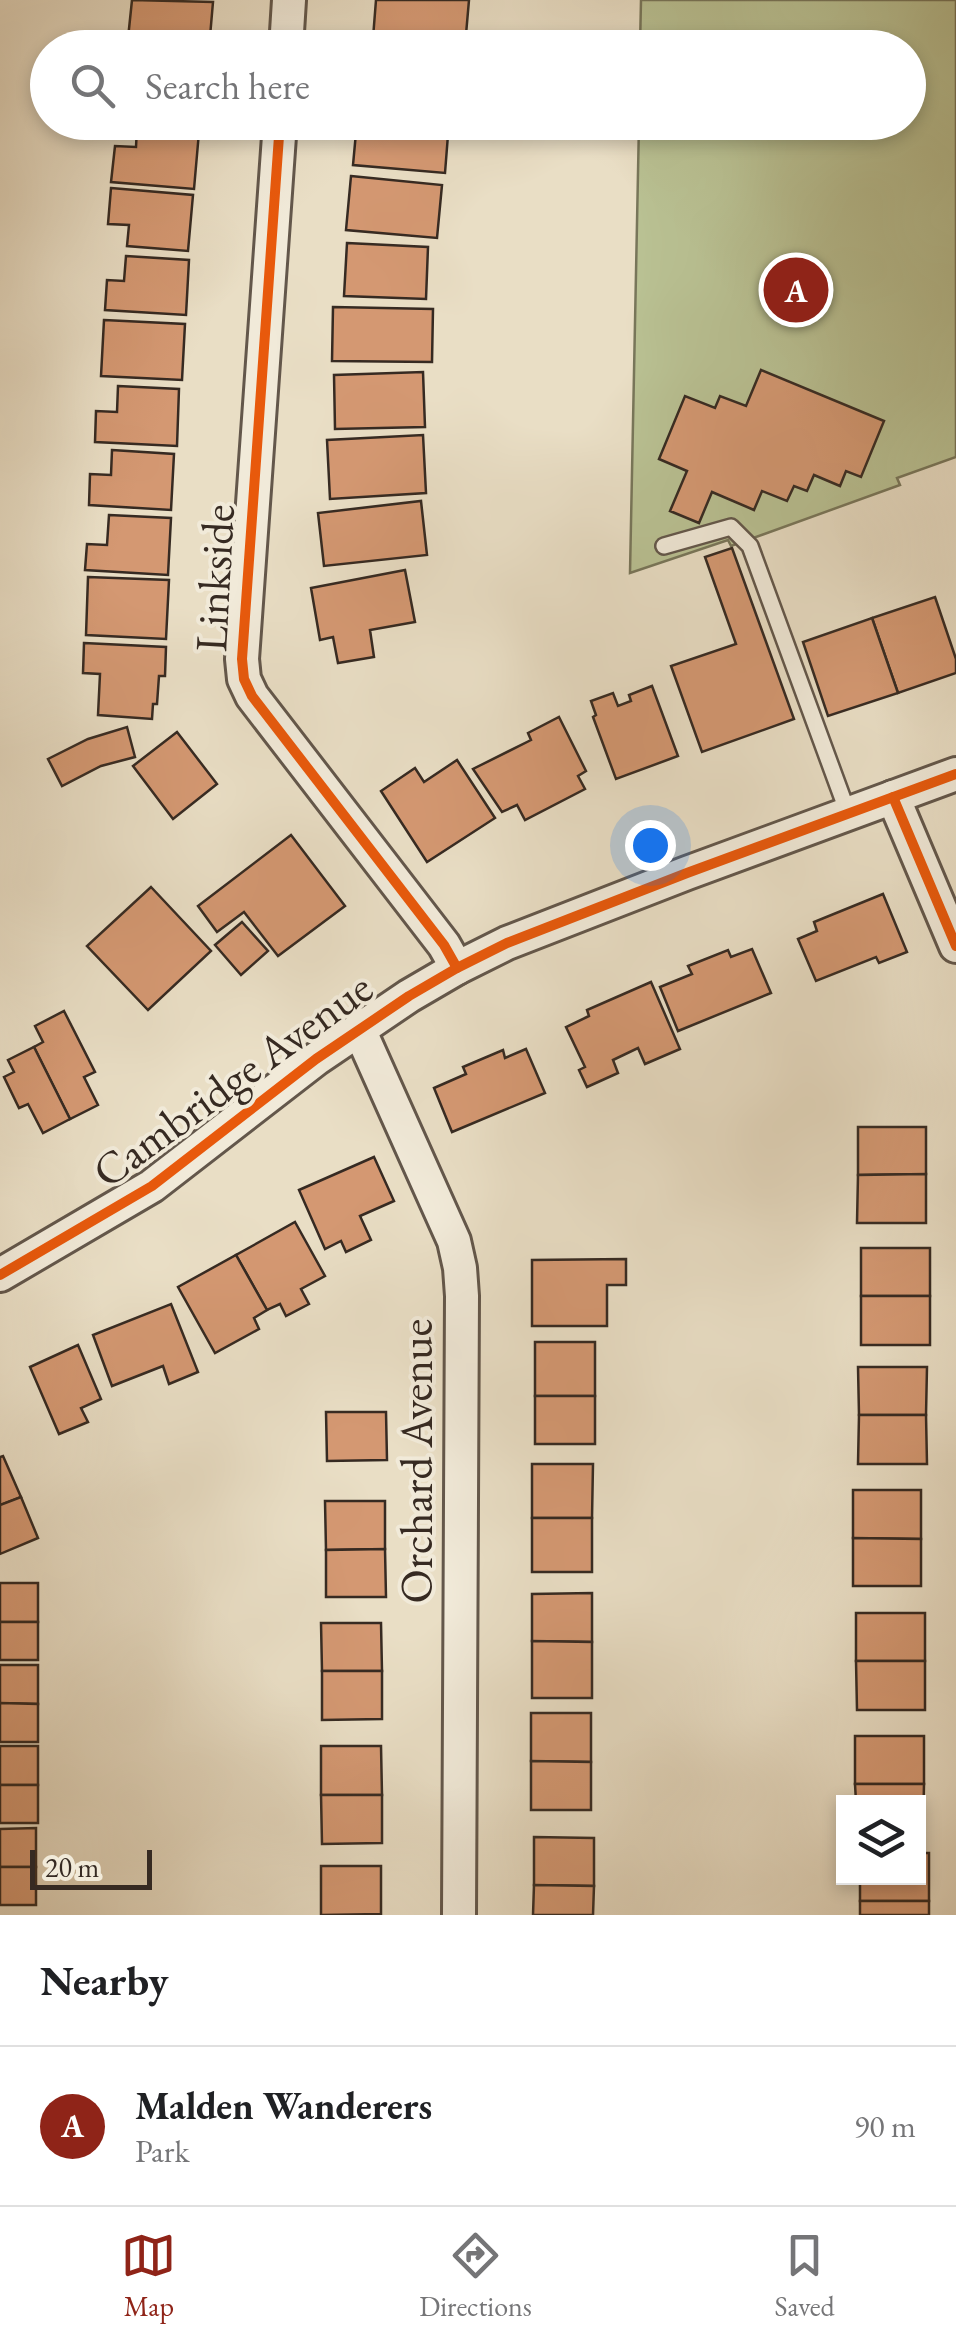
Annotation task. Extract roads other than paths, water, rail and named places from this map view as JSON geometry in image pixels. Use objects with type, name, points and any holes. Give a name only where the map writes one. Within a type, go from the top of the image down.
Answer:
[{"type":"street","points":[[287,30],[289,0]]},
{"type":"street","name":"Linkside","points":[[279,140],[242,659],[244,679],[252,696],[444,944],[456,968]]},
{"type":"street","name":"Cambridge Avenue","points":[[0,1276],[152,1186],[359,1029],[456,968],[543,929],[956,774]]},
{"type":"street","points":[[893,797],[956,946]]},
{"type":"street","name":"Orchard Avenue","points":[[359,1029],[454,1242],[460,1268],[459,1915]]},
{"type":"lane","points":[[664,546],[731,527],[750,546],[848,813]]},
{"type":"place","name":"Malden Wanderers","points":[[796,290]]}]
